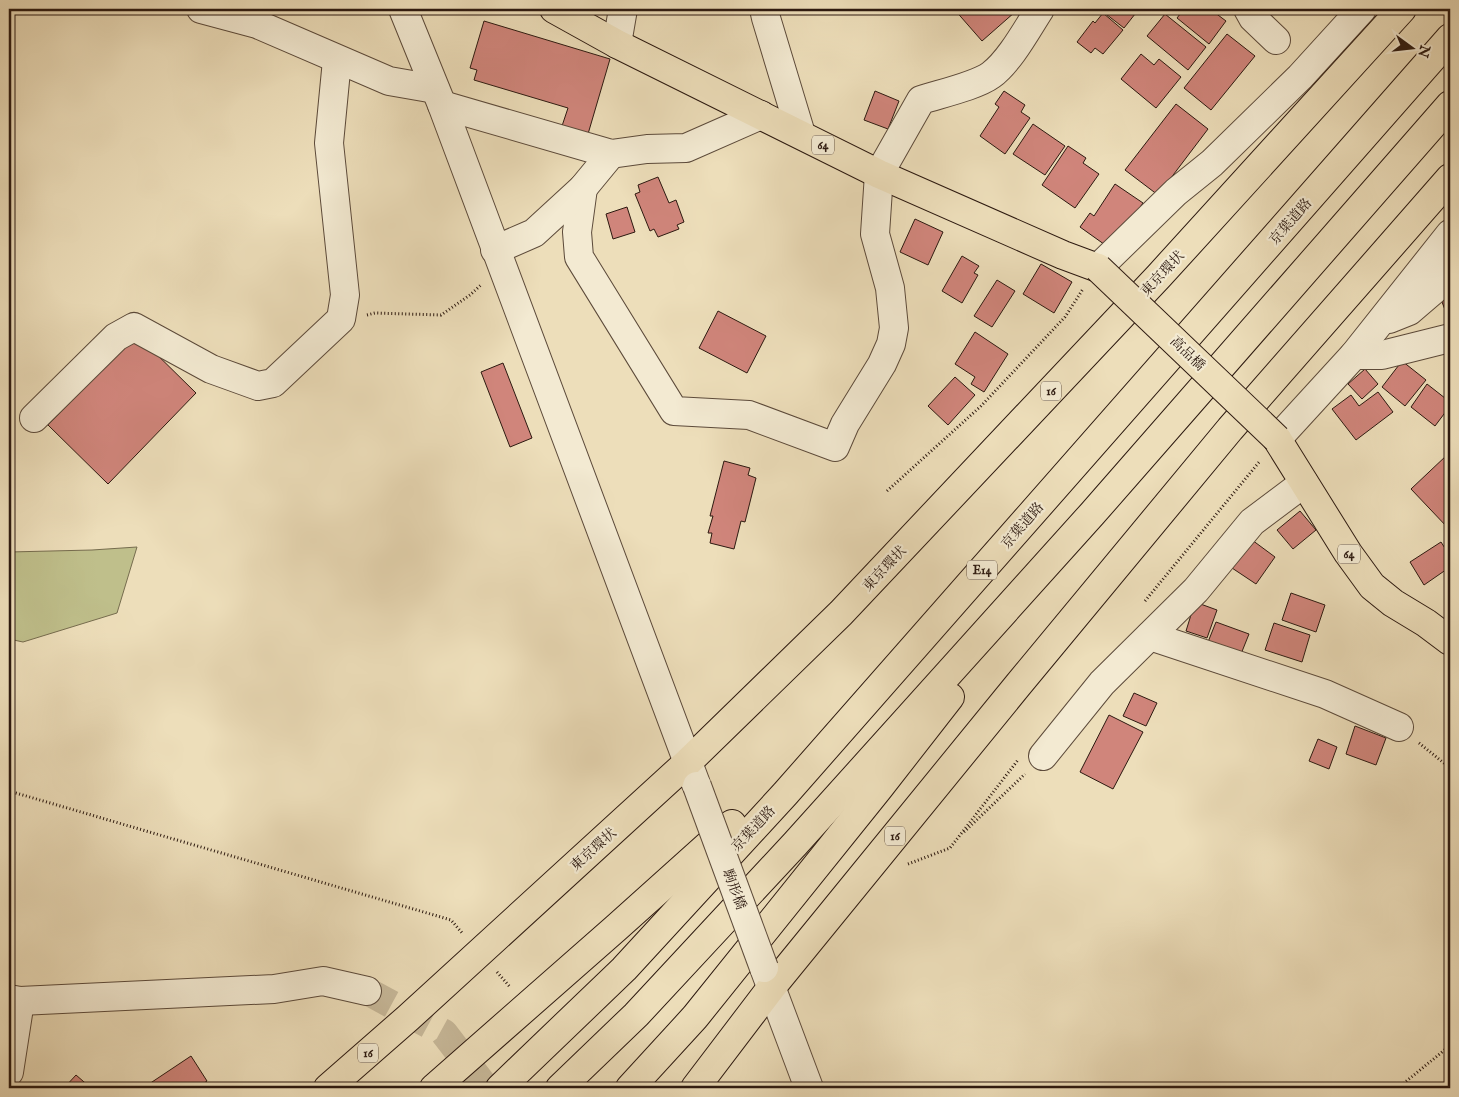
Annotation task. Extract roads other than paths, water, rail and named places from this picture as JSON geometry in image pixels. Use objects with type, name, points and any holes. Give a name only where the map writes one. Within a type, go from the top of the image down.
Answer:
[{"type":"main road","name":"64","points":[[554,9],[617,44],[879,174],[1063,255],[1098,268]]},
{"type":"main road","name":"東京環状","points":[[328,1088],[692,774],[1153,283],[1402,9]]},
{"type":"main road","name":"京葉道路","points":[[500,1088],[624,969],[785,794],[1450,38]]},
{"type":"main road","points":[[560,1088],[636,1016],[795,844],[1092,514],[1450,106]]},
{"type":"main road","name":"16","points":[[695,1088],[768,978],[1018,685],[1230,429],[1450,178]]},
{"type":"main road","name":"高品橋","points":[[1098,268],[1278,439]]},
{"type":"main road","name":"64","points":[[1278,439],[1348,552],[1372,586],[1393,603],[1426,623],[1450,641]]},
{"type":"main road","points":[[630,1088],[694,1017],[848,826],[1092,514]]},
{"type":"main road","points":[[434,1088],[733,823],[785,794]]},
{"type":"street","points":[[201,9],[257,24],[389,81],[611,154],[647,149],[686,148],[760,115]]},
{"type":"street","name":"駒形橋","points":[[402,9],[439,97],[809,1088]]},
{"type":"street","points":[[617,44],[623,9]]},
{"type":"street","points":[[764,9],[801,134]]},
{"type":"street","points":[[583,188],[577,232],[579,257],[674,411],[749,415],[835,447],[845,424],[882,364],[891,344],[894,328],[890,288],[875,234],[879,174],[921,100],[965,86],[991,75],[1014,50],[1040,9]]},
{"type":"street","points":[[1248,9],[1252,18],[1276,40]]},
{"type":"street","points":[[1098,268],[1176,192],[1212,163],[1286,90],[1362,9]]},
{"type":"street","points":[[34,418],[116,337],[134,327],[211,369],[258,386],[273,383],[341,319],[345,295],[329,142],[337,60]]},
{"type":"street","points":[[499,258],[534,233],[583,188],[611,154]]},
{"type":"street","points":[[1278,439],[1354,355],[1450,234]]},
{"type":"street","points":[[1378,324],[1409,311],[1450,276]]},
{"type":"street","points":[[1354,355],[1382,355],[1450,338]]},
{"type":"street","points":[[1043,756],[1102,683],[1196,590],[1252,522],[1304,483]]},
{"type":"street","points":[[1150,636],[1326,694],[1399,726]]},
{"type":"street","points":[[9,1072],[14,1000],[274,989],[323,981],[367,991]]},
{"type":"tunnel","points":[[367,991],[444,1033],[486,1088]]}]
